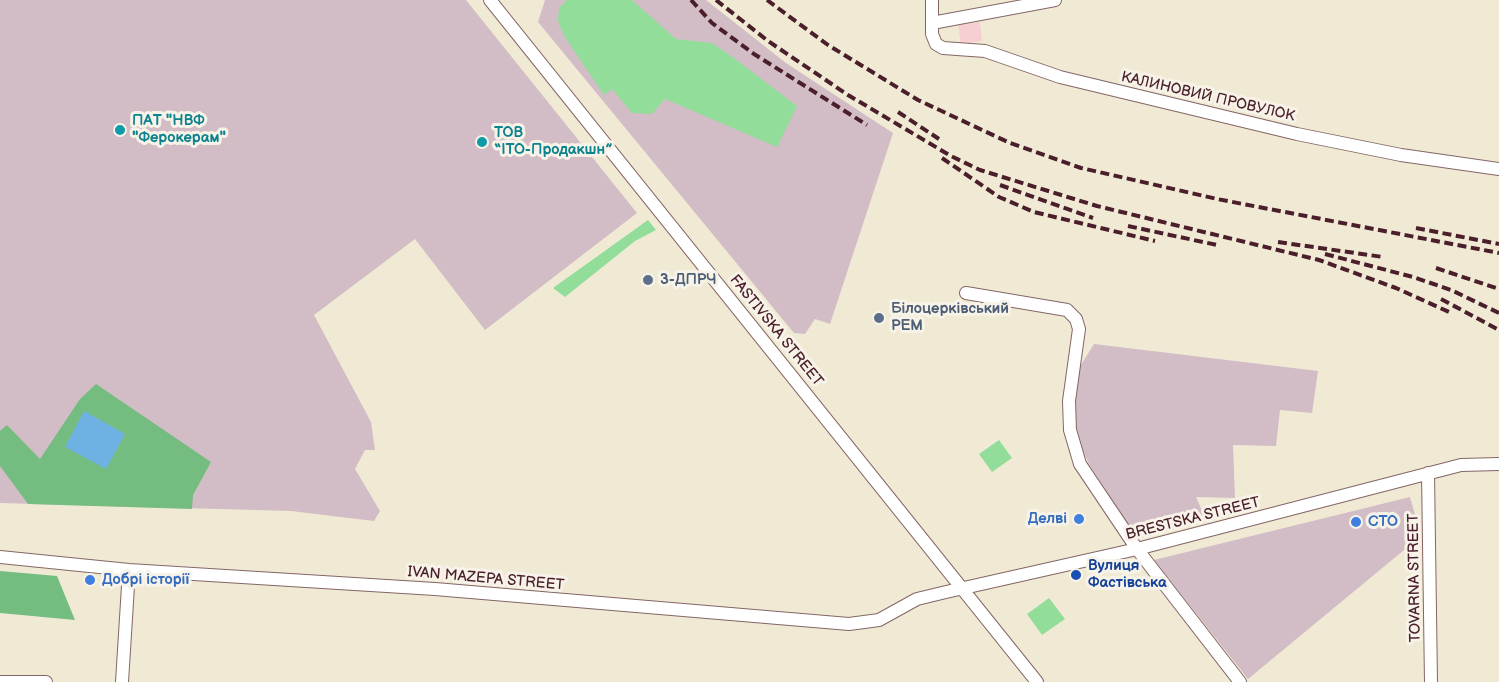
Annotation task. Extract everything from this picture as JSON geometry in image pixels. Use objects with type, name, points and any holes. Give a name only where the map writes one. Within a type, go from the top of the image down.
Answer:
[{"type":"street","name":"FASTIVSKA STREET","points":[[490,0],[1037,682]]},
{"type":"street","points":[[932,0],[932,23],[1055,0]]},
{"type":"street","name":"КАЛИНОВИЙ ПРОВУЛОК","points":[[932,23],[932,34],[936,44],[943,48],[985,51],[1060,77],[1285,131],[1401,155],[1499,169]]},
{"type":"street","points":[[966,293],[1067,310],[1076,319],[1079,329],[1069,401],[1070,430],[1080,464],[1137,549],[1240,682]]},
{"type":"street","name":"BRESTSKA STREET","points":[[963,588],[1137,549],[1428,473],[1482,462],[1499,464]]},
{"type":"street","name":"TOVARNA STREET","points":[[1428,473],[1431,678]]},
{"type":"street","name":"IVAN MAZEPA STREET","points":[[0,557],[129,570],[435,589],[849,624],[879,620],[917,599],[963,588]]},
{"type":"street","points":[[122,682],[129,570]]},
{"type":"street","points":[[1419,682],[1431,678]]},
{"type":"street","points":[[0,682],[46,682]]},
{"type":"shaded area","points":[[0,0],[466,0],[637,213],[485,330],[415,239],[314,315],[371,422],[375,450],[365,450],[355,469],[380,511],[374,521],[291,511],[0,503]]},
{"type":"shaded area","points":[[545,0],[706,0],[786,63],[893,133],[830,324],[815,319],[805,334],[794,333],[538,22]]},
{"type":"shaded area","points":[[980,22],[982,41],[961,44],[958,25]]},
{"type":"shaded area","points":[[1094,344],[1318,371],[1312,413],[1280,410],[1276,446],[1233,445],[1235,498],[1196,497],[1206,520],[1137,538],[1089,464],[1076,436],[1075,402],[1079,368]]},
{"type":"shaded area","points":[[1410,497],[1421,536],[1248,679],[1154,560]]},
{"type":"green space","points":[[567,0],[632,0],[676,39],[712,43],[734,58],[797,106],[777,147],[665,99],[652,114],[632,113],[612,89],[604,95],[564,36],[558,21],[559,8]]},
{"type":"green space","points":[[648,220],[656,230],[635,241],[565,297],[553,288]]},
{"type":"green space","points":[[96,384],[211,462],[193,495],[192,509],[28,504],[0,466],[0,431],[7,425],[40,459],[80,399]]},
{"type":"green space","points":[[999,440],[1012,458],[992,472],[979,454]]},
{"type":"green space","points":[[0,571],[57,576],[75,620],[0,613]]},
{"type":"green space","points":[[1049,598],[1065,619],[1042,635],[1027,614]]},
{"type":"water","points":[[84,411],[125,434],[106,469],[65,447]]},
{"type":"railway","points":[[691,0],[712,23],[754,54],[867,125]]},
{"type":"railway","points":[[716,0],[768,41],[848,95],[951,156],[980,170],[1097,206],[1319,260],[1396,288],[1449,312]]},
{"type":"railway","points":[[767,0],[828,45],[918,100],[1010,143],[1081,168],[1217,199],[1499,253]]},
{"type":"railway","points":[[898,112],[939,139]]},
{"type":"railway","points":[[942,158],[999,197],[1034,212],[1155,241]]},
{"type":"railway","points":[[1000,185],[1093,218]]},
{"type":"railway","points":[[1128,226],[1217,245]]},
{"type":"railway","points":[[1416,228],[1499,244]]},
{"type":"railway","points":[[1278,242],[1383,257]]},
{"type":"railway","points":[[1325,254],[1413,277],[1451,290],[1499,313]]},
{"type":"railway","points":[[1436,268],[1499,289]]},
{"type":"railway","points":[[1441,299],[1499,330]]},
{"type":"place","name":"ПАТ \"НВФ \"Ферокерам\"","points":[[120,130]]},
{"type":"place","name":"ТОВ “ІТО-Продакшн”","points":[[482,142]]},
{"type":"place","name":"3-ДПРЧ","points":[[648,280]]},
{"type":"place","name":"Білоцерківський РЕМ","points":[[879,318]]},
{"type":"place","name":"Делві","points":[[1079,519]]},
{"type":"place","name":"СТО","points":[[1356,522]]},
{"type":"place","name":"Вулиця Фастівська","points":[[1076,575]]},
{"type":"place","name":"Добрі історії","points":[[90,580]]}]
